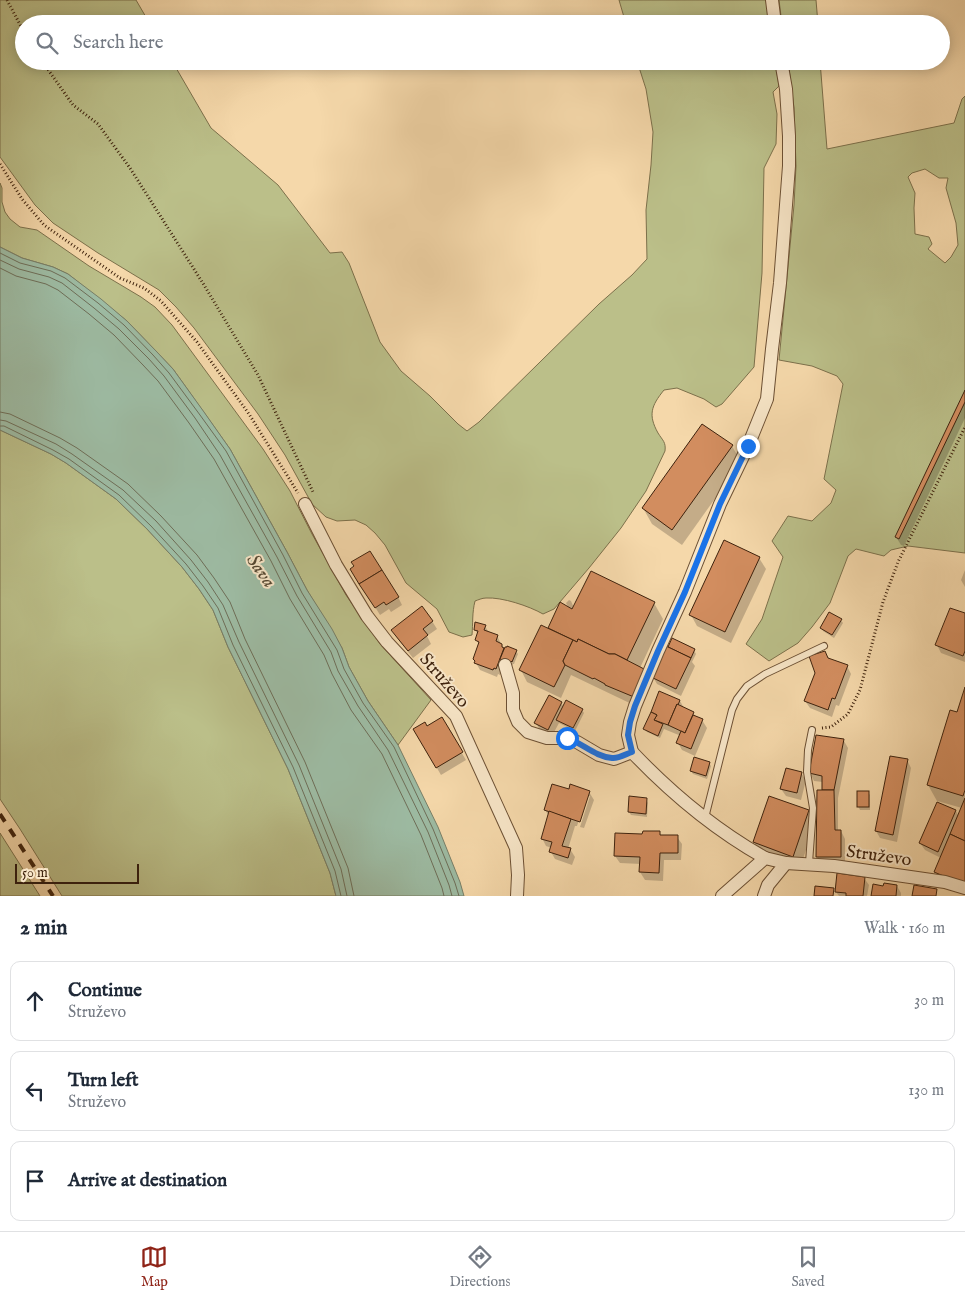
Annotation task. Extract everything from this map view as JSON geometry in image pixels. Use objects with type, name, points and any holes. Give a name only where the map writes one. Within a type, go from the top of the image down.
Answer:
[{"type":"street","points":[[772,0],[774,15]]},
{"type":"street","points":[[505,666],[513,693],[513,710],[518,722],[528,732],[547,738],[567,738],[599,755],[614,758],[632,752],[628,735],[635,706],[767,398],[780,283],[789,166],[789,136],[783,70]]},
{"type":"street","name":"Struževo","points":[[304,504],[336,565],[367,616],[387,642],[456,716],[516,848],[517,896]]},
{"type":"street","name":"Struževo","points":[[632,752],[705,818],[765,858],[786,863],[809,863],[945,882],[965,888]]},
{"type":"street","points":[[722,896],[765,858]]},
{"type":"street","points":[[764,896],[768,885],[786,863]]},
{"type":"lane","points":[[705,818],[730,718],[737,699],[747,686],[765,674],[824,646]]},
{"type":"lane","points":[[809,863],[812,808],[807,772],[808,750],[812,730]]},
{"type":"path","points":[[6,0],[15,16]]},
{"type":"path","points":[[48,70],[73,105],[98,124],[130,168],[204,285],[258,375],[314,495]]},
{"type":"path","points":[[0,164],[22,199],[44,226],[120,278],[144,288],[161,301],[197,342],[249,414],[304,504]]},
{"type":"path","points":[[812,730],[831,727],[848,714],[860,690],[883,602],[898,562],[965,427]]},
{"type":"shaded area","points":[[0,0],[136,0],[145,15],[15,15],[15,70],[177,70],[211,128],[278,185],[330,253],[342,252],[349,263],[380,342],[401,371],[467,431],[479,422],[647,259],[646,210],[653,132],[646,89],[640,70],[776,70],[779,86],[773,92],[777,114],[776,144],[764,168],[762,273],[754,367],[722,404],[716,407],[704,399],[677,388],[664,390],[656,401],[652,416],[655,427],[665,443],[665,451],[646,491],[621,528],[589,568],[554,609],[543,614],[523,605],[492,598],[483,598],[475,601],[472,635],[463,637],[449,632],[437,609],[406,583],[385,545],[366,525],[355,520],[337,521],[326,517],[312,504],[285,455],[258,414],[194,328],[176,307],[159,290],[53,223],[35,205],[0,157]]},
{"type":"shaded area","points":[[619,0],[767,0],[769,15],[623,15]]},
{"type":"shaded area","points":[[779,0],[816,0],[817,15],[781,15]]},
{"type":"shaded area","points":[[789,70],[821,70],[827,149],[954,123],[962,99],[965,96],[965,553],[908,546],[891,550],[884,556],[856,549],[848,556],[830,603],[812,627],[798,643],[769,661],[746,644],[762,619],[783,557],[772,541],[788,516],[812,521],[831,503],[836,490],[824,479],[843,384],[837,376],[812,366],[779,360],[796,166],[794,108]],"holes":[[[925,169],[939,178],[948,178],[946,188],[956,223],[958,245],[945,263],[928,249],[932,244],[929,237],[915,234],[915,193],[908,177],[912,173]]]},
{"type":"shaded area","points":[[0,183],[5,212],[20,227],[37,230],[89,266],[155,307],[172,325],[263,449],[290,491],[346,595],[380,644],[431,700],[398,745],[368,701],[349,667],[342,648],[307,590],[230,449],[173,369],[127,321],[68,274],[53,267],[22,258],[0,247]]},
{"type":"shaded area","points":[[0,430],[51,454],[116,499],[147,529],[182,567],[199,589],[213,610],[228,647],[288,769],[330,873],[336,896],[62,896],[0,799]]},
{"type":"shaded area","points":[[0,833],[40,896],[0,896]]},
{"type":"water","name":"Sava","points":[[0,247],[22,258],[53,267],[68,274],[101,299],[127,321],[173,369],[204,412],[230,449],[307,590],[332,629],[349,667],[368,701],[398,745],[438,827],[464,896],[336,896],[330,873],[288,769],[228,647],[213,610],[199,589],[182,567],[147,529],[116,499],[51,454],[0,430]]},
{"type":"building","points":[[965,390],[965,402],[899,539],[895,537]]},
{"type":"building","points":[[702,424],[733,445],[672,530],[642,508]]},
{"type":"building","points":[[724,540],[760,557],[725,632],[689,615]]},
{"type":"building","points":[[370,551],[382,570],[359,584],[350,569],[354,566],[351,562]]},
{"type":"building","points":[[382,570],[399,597],[386,605],[384,602],[375,608],[359,584]]},
{"type":"building","points":[[591,571],[655,602],[627,660],[615,654],[609,654],[578,639],[577,642],[548,628],[560,602],[572,609]]},
{"type":"building","points":[[422,606],[433,621],[423,629],[428,635],[408,651],[391,630]]},
{"type":"building","points":[[950,608],[965,613],[965,651],[963,656],[935,645]]},
{"type":"building","points":[[829,612],[842,619],[832,635],[820,628]]},
{"type":"building","points":[[475,622],[486,625],[484,630],[498,635],[496,641],[502,644],[504,648],[496,669],[494,668],[493,670],[474,663],[473,659],[479,642],[475,640],[478,631],[474,630]]},
{"type":"building","points":[[541,625],[573,640],[563,661],[565,665],[554,687],[519,670]]},
{"type":"building","points":[[672,638],[695,649],[691,658],[668,647]]},
{"type":"building","points":[[578,639],[609,654],[615,654],[646,670],[634,697],[565,665],[563,661],[573,640],[577,642]]},
{"type":"building","points":[[507,646],[517,650],[510,663],[500,659]]},
{"type":"building","points":[[666,646],[691,658],[676,689],[651,677]]},
{"type":"building","points":[[825,651],[828,658],[848,665],[835,699],[832,698],[828,710],[804,701],[815,673],[809,656]]},
{"type":"building","points":[[965,687],[965,790],[963,796],[927,785],[950,710],[957,712]]},
{"type":"building","points":[[659,691],[680,700],[668,725],[654,720],[657,715],[651,712]]},
{"type":"building","points":[[549,695],[562,702],[548,730],[534,723]]},
{"type":"building","points":[[566,700],[583,709],[573,728],[556,720]]},
{"type":"building","points":[[677,704],[694,712],[685,733],[668,725]]},
{"type":"building","points":[[651,712],[657,715],[654,720],[663,724],[658,736],[643,729]]},
{"type":"building","points":[[693,715],[703,719],[691,749],[676,743],[681,731],[685,733]]},
{"type":"building","points":[[442,717],[463,752],[436,768],[413,729],[425,722],[427,726]]},
{"type":"building","points":[[816,735],[844,739],[834,790],[822,790],[822,776],[809,773]]},
{"type":"building","points":[[890,756],[908,759],[893,835],[875,831]]},
{"type":"building","points":[[694,757],[710,762],[706,776],[690,771]]},
{"type":"building","points":[[786,768],[802,772],[797,793],[780,789]]},
{"type":"building","points":[[552,784],[569,789],[570,784],[590,791],[580,822],[544,810]]},
{"type":"building","points":[[817,790],[834,790],[835,830],[841,830],[841,857],[816,857]]},
{"type":"building","points":[[857,791],[869,791],[869,807],[857,807]]},
{"type":"building","points":[[629,796],[647,798],[646,814],[628,812]]},
{"type":"building","points":[[769,796],[809,810],[793,857],[753,842]]},
{"type":"building","points":[[965,798],[965,841],[950,834]]},
{"type":"building","points":[[937,802],[956,810],[938,852],[919,843]]},
{"type":"building","points":[[549,811],[571,819],[562,846],[571,848],[568,858],[549,852],[552,842],[541,839]]},
{"type":"building","points":[[643,831],[660,831],[660,835],[678,835],[678,853],[660,853],[659,873],[639,872],[640,857],[614,856],[615,833],[642,834]]},
{"type":"building","points":[[950,834],[965,841],[965,885],[934,872]]},
{"type":"building","points":[[837,873],[865,877],[863,896],[846,896],[846,893],[835,892]]},
{"type":"building","points":[[884,883],[897,885],[896,896],[871,896],[873,884],[883,886]]},
{"type":"building","points":[[914,885],[937,889],[936,896],[912,896]]},
{"type":"building","points":[[815,886],[834,888],[833,896],[814,896]]},
{"type":"railway","points":[[0,814],[53,896]]},
{"type":"route","points":[[567,738],[599,755],[614,758],[632,752],[628,735],[635,706],[685,592],[720,504],[748,446]]}]
